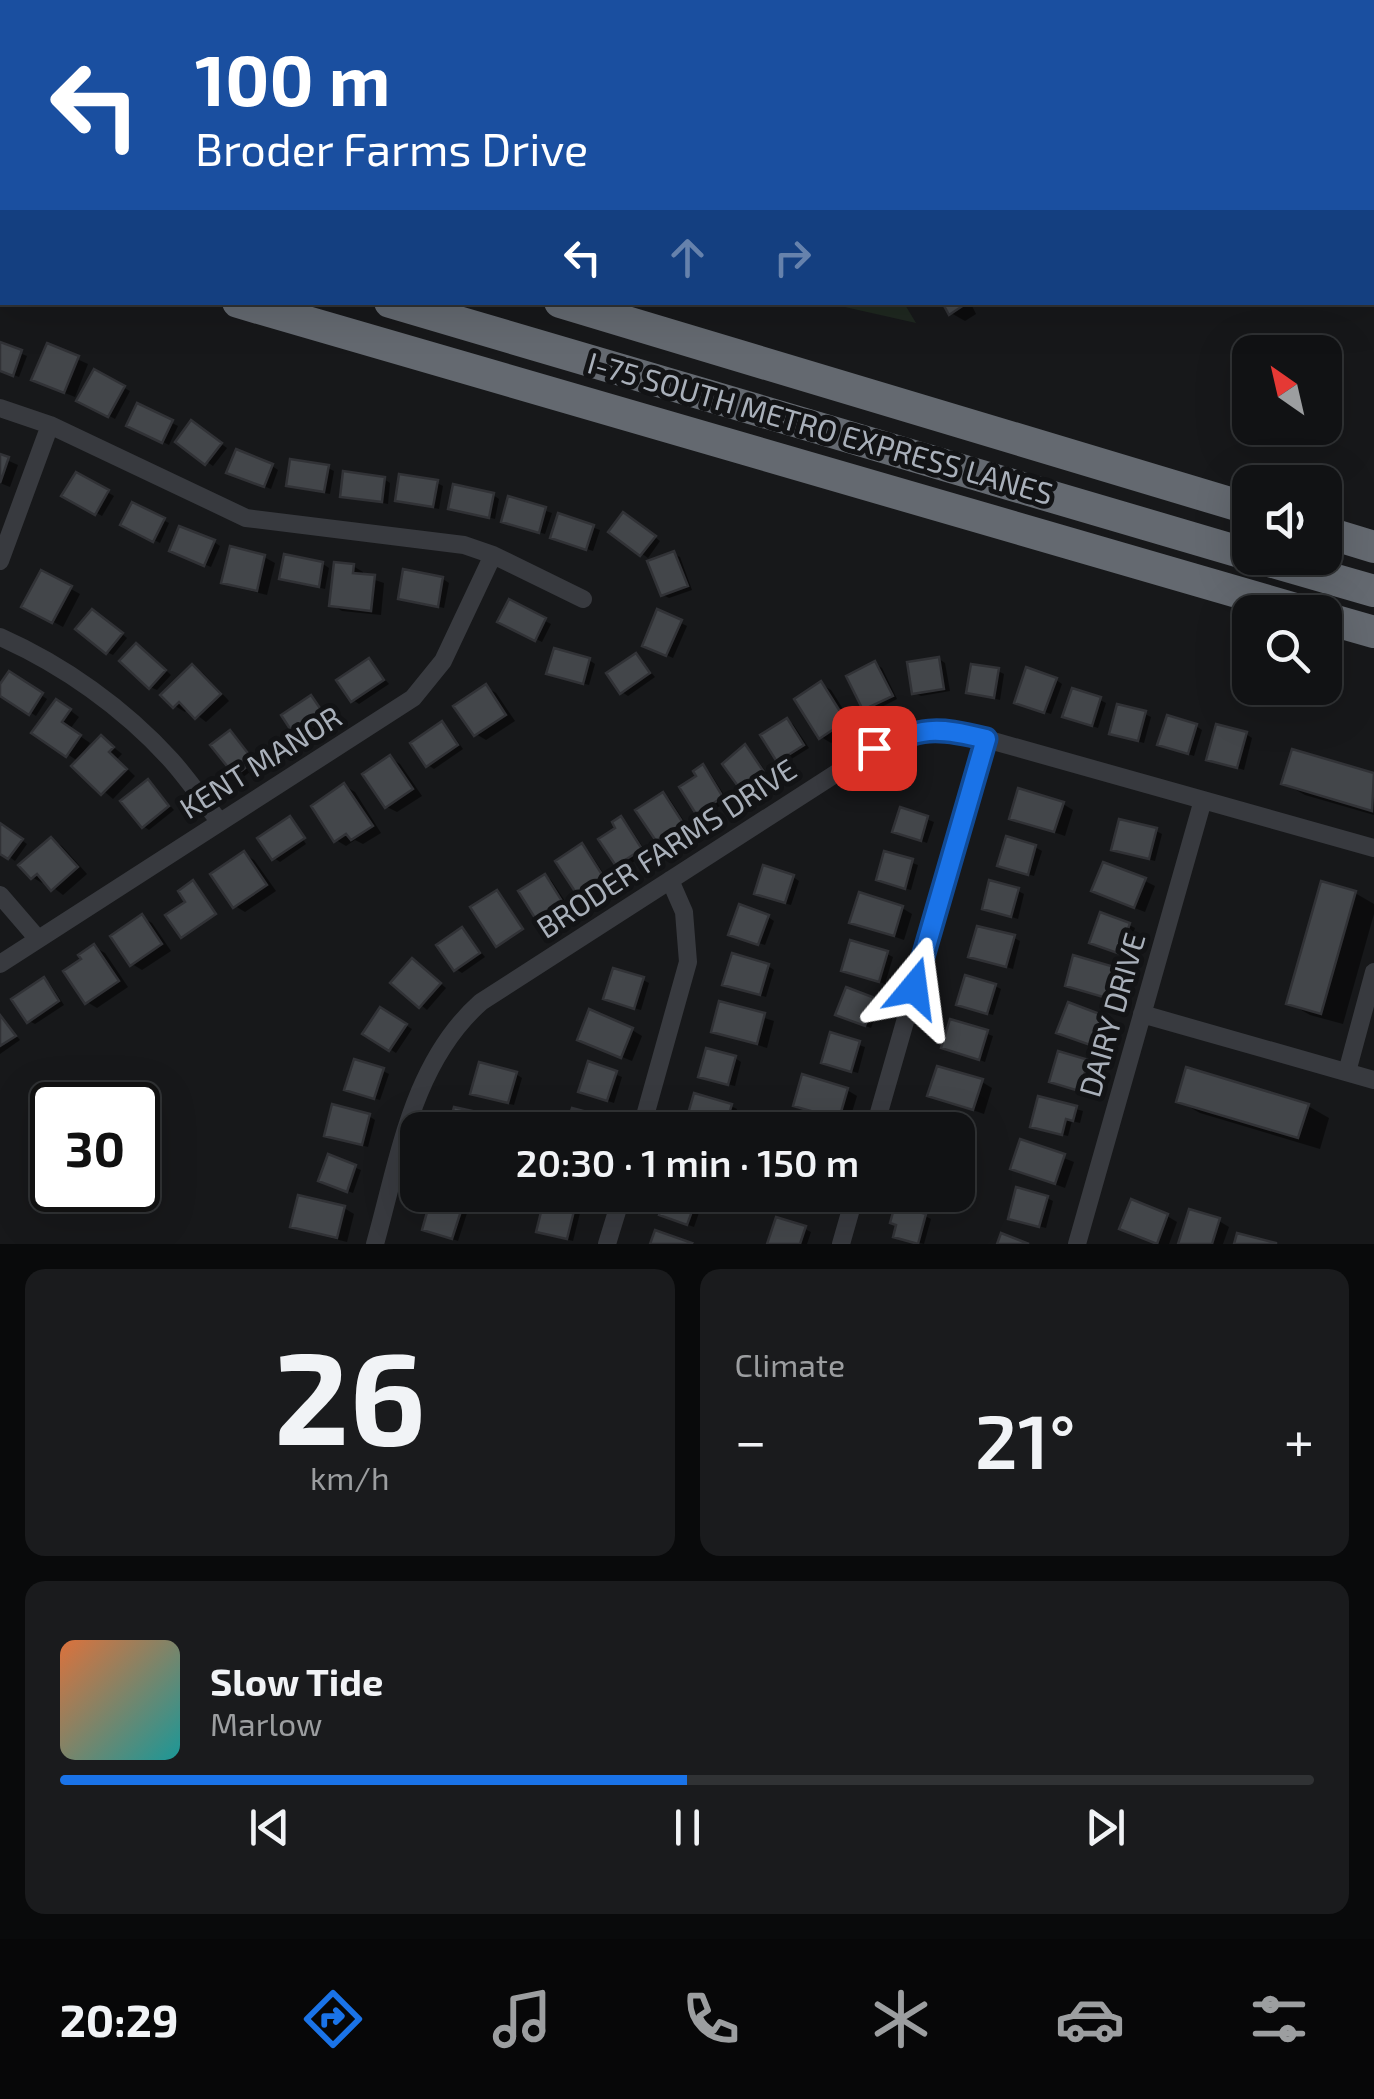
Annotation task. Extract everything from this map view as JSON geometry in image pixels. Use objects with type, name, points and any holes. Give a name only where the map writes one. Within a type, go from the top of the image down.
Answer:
[{"type":"highway","points":[[248,305],[1247,595]]},
{"type":"highway","name":"I-75 SOUTH METRO EXPRESS LANES","points":[[400,305],[1232,550]]},
{"type":"highway","points":[[570,305],[1232,504]]},
{"type":"highway","points":[[1342,537],[1374,546]]},
{"type":"highway","points":[[1319,575],[1374,591]]},
{"type":"highway","points":[[1342,623],[1374,632]]},
{"type":"street","points":[[0,408],[50,425],[246,518],[435,540],[493,554],[583,599]]},
{"type":"street","points":[[0,562],[50,425]]},
{"type":"street","name":"KENT MANOR","points":[[0,964],[420,691],[443,661],[493,554]]},
{"type":"street","points":[[0,637],[31,651],[129,718],[171,760],[219,822]]},
{"type":"street","name":"BRODER FARMS DRIVE","points":[[374,1244],[419,1092],[431,1064],[462,1018],[874,748],[913,732],[945,729],[986,739],[1374,848]]},
{"type":"street","points":[[879,1112],[986,739]]},
{"type":"street","name":"DAIRY DRIVE","points":[[1077,1244],[1202,800]]},
{"type":"street","points":[[646,1112],[688,962],[684,912],[670,880]]},
{"type":"street","points":[[0,896],[38,938]]},
{"type":"street","points":[[1346,1072],[1374,972]]},
{"type":"street","points":[[1142,1014],[1374,1080]]},
{"type":"street","points":[[608,1244],[617,1212]]},
{"type":"street","points":[[841,1244],[850,1212]]},
{"type":"shaded area","points":[[836,305],[905,305],[916,323]]},
{"type":"building","points":[[944,305],[964,305],[949,315]]},
{"type":"building","points":[[0,342],[22,350],[13,376],[0,371]]},
{"type":"building","points":[[47,343],[79,356],[64,393],[31,380]]},
{"type":"building","points":[[94,369],[125,386],[108,417],[76,401]]},
{"type":"building","points":[[137,403],[173,420],[162,443],[126,426]]},
{"type":"building","points":[[191,420],[222,443],[205,465],[175,442]]},
{"type":"building","points":[[236,449],[273,464],[264,487],[226,473]]},
{"type":"building","points":[[0,454],[9,457],[0,483]]},
{"type":"building","points":[[290,459],[329,465],[324,492],[286,486]]},
{"type":"building","points":[[343,471],[385,477],[382,502],[340,497]]},
{"type":"building","points":[[76,472],[109,490],[95,515],[61,496]]},
{"type":"building","points":[[399,474],[438,480],[433,507],[395,501]]},
{"type":"building","points":[[453,484],[494,493],[489,518],[448,509]]},
{"type":"building","points":[[508,496],[546,507],[539,533],[501,522]]},
{"type":"building","points":[[132,502],[165,518],[153,542],[120,525]]},
{"type":"building","points":[[623,512],[656,536],[640,556],[608,532]]},
{"type":"building","points":[[558,513],[594,525],[586,550],[550,538]]},
{"type":"building","points":[[179,526],[215,540],[204,566],[169,551]]},
{"type":"building","points":[[230,546],[265,555],[257,591],[221,583]]},
{"type":"building","points":[[674,551],[688,586],[661,596],[647,561]]},
{"type":"building","points":[[284,554],[323,562],[319,587],[279,579]]},
{"type":"building","points":[[334,562],[354,564],[353,573],[375,575],[371,611],[329,606]]},
{"type":"building","points":[[403,569],[443,577],[438,607],[398,599]]},
{"type":"building","points":[[41,570],[72,586],[52,623],[21,607]]},
{"type":"building","points":[[509,599],[546,618],[535,641],[497,622]]},
{"type":"building","points":[[92,609],[123,633],[106,654],[75,629]]},
{"type":"building","points":[[657,609],[682,620],[666,656],[642,646]]},
{"type":"building","points":[[136,643],[166,670],[149,689],[119,661]]},
{"type":"building","points":[[554,648],[590,658],[583,684],[546,674]]},
{"type":"building","points":[[636,653],[650,673],[620,694],[606,673]]},
{"type":"building","points":[[939,657],[944,689],[912,694],[907,662]]},
{"type":"building","points":[[369,658],[384,680],[351,702],[336,680]]},
{"type":"building","points":[[875,661],[893,696],[863,710],[846,676]]},
{"type":"building","points":[[192,664],[221,694],[195,719],[179,702],[173,708],[160,695]]},
{"type":"building","points":[[971,664],[999,668],[994,698],[966,693]]},
{"type":"building","points":[[1026,667],[1057,678],[1044,713],[1014,703]]},
{"type":"building","points":[[9,671],[43,693],[29,715],[0,696],[0,684]]},
{"type":"building","points":[[821,681],[846,721],[819,739],[794,699]]},
{"type":"building","points":[[486,684],[506,715],[474,736],[453,706]]},
{"type":"building","points":[[1072,688],[1101,697],[1092,726],[1062,717]]},
{"type":"building","points":[[311,695],[326,717],[296,738],[281,715]]},
{"type":"building","points":[[56,699],[71,709],[62,722],[81,735],[66,757],[31,733]]},
{"type":"building","points":[[1117,704],[1146,711],[1138,741],[1109,734]]},
{"type":"building","points":[[1167,715],[1197,724],[1188,754],[1157,745]]},
{"type":"building","points":[[787,718],[804,745],[777,762],[760,735]]},
{"type":"building","points":[[442,721],[458,745],[426,767],[410,743]]},
{"type":"building","points":[[1216,724],[1247,732],[1237,768],[1206,760]]},
{"type":"building","points":[[230,730],[254,761],[235,776],[210,745]]},
{"type":"building","points":[[101,735],[114,747],[109,752],[127,769],[101,795],[71,766]]},
{"type":"building","points":[[745,744],[764,772],[740,789],[722,764]]},
{"type":"building","points":[[1292,749],[1374,773],[1372,811],[1281,784]]},
{"type":"building","points":[[390,755],[413,789],[385,808],[362,774]]},
{"type":"building","points":[[703,764],[723,797],[696,814],[679,787],[696,776],[693,771]]},
{"type":"building","points":[[148,779],[169,806],[142,828],[120,801]]},
{"type":"building","points":[[344,783],[373,826],[351,840],[346,834],[334,842],[311,806]]},
{"type":"building","points":[[1018,788],[1064,802],[1054,832],[1009,819]]},
{"type":"building","points":[[663,792],[683,823],[656,841],[635,810]]},
{"type":"building","points":[[900,807],[928,816],[921,841],[892,832]]},
{"type":"building","points":[[290,816],[305,838],[272,860],[257,838]]},
{"type":"building","points":[[621,816],[642,849],[616,866],[598,839],[615,828],[612,822]]},
{"type":"building","points":[[1119,819],[1157,828],[1149,859],[1111,850]]},
{"type":"building","points":[[0,823],[23,839],[8,859],[0,854]]},
{"type":"building","points":[[1006,836],[1036,845],[1028,875],[997,866]]},
{"type":"building","points":[[51,837],[78,867],[51,891],[37,874],[31,879],[18,865]]},
{"type":"building","points":[[582,843],[603,876],[576,893],[555,861]]},
{"type":"building","points":[[244,851],[267,885],[233,908],[210,874]]},
{"type":"building","points":[[884,851],[913,859],[905,889],[876,880]]},
{"type":"building","points":[[1103,862],[1146,878],[1134,908],[1091,891]]},
{"type":"building","points":[[763,865],[794,875],[785,903],[754,894]]},
{"type":"building","points":[[545,874],[562,901],[535,918],[518,891]]},
{"type":"building","points":[[193,880],[216,914],[181,938],[165,915],[185,902],[178,891]]},
{"type":"building","points":[[989,880],[1019,888],[1011,917],[982,909]]},
{"type":"building","points":[[1321,881],[1356,891],[1321,1014],[1286,1004]]},
{"type":"building","points":[[497,890],[523,929],[496,947],[470,907]]},
{"type":"building","points":[[859,892],[903,906],[894,936],[849,923]]},
{"type":"building","points":[[739,904],[769,915],[758,945],[728,935]]},
{"type":"building","points":[[1100,912],[1130,923],[1120,954],[1089,943]]},
{"type":"building","points":[[142,914],[162,944],[130,966],[110,936]]},
{"type":"building","points":[[977,926],[1015,935],[1006,967],[968,957]]},
{"type":"building","points":[[462,927],[480,953],[454,971],[436,945]]},
{"type":"building","points":[[850,940],[888,951],[879,982],[841,971]]},
{"type":"building","points":[[94,944],[119,981],[85,1004],[63,971]]},
{"type":"building","points":[[732,953],[769,964],[760,995],[722,985]]},
{"type":"building","points":[[1073,955],[1118,968],[1110,999],[1065,986]]},
{"type":"building","points":[[412,958],[441,983],[419,1008],[390,983]]},
{"type":"building","points":[[613,968],[644,977],[634,1009],[603,999]]},
{"type":"building","points":[[965,975],[996,984],[987,1014],[956,1005]]},
{"type":"building","points":[[44,977],[59,1001],[27,1023],[11,999]]},
{"type":"building","points":[[846,987],[875,998],[865,1026],[835,1015]]},
{"type":"building","points":[[719,1001],[765,1013],[757,1044],[711,1032]]},
{"type":"building","points":[[1068,1002],[1105,1016],[1093,1046],[1056,1033]]},
{"type":"building","points":[[380,1007],[407,1024],[389,1051],[362,1034]]},
{"type":"building","points":[[589,1009],[633,1028],[621,1058],[577,1040]]},
{"type":"building","points":[[0,1015],[16,1036],[0,1046]]},
{"type":"building","points":[[950,1019],[988,1030],[979,1060],[941,1048]]},
{"type":"building","points":[[830,1032],[860,1041],[851,1072],[821,1063]]},
{"type":"building","points":[[706,1048],[736,1056],[728,1085],[698,1077]]},
{"type":"building","points":[[1058,1051],[1089,1060],[1079,1091],[1049,1082]]},
{"type":"building","points":[[354,1059],[384,1068],[374,1099],[344,1090]]},
{"type":"building","points":[[588,1061],[617,1071],[607,1101],[578,1092]]},
{"type":"building","points":[[479,1062],[517,1072],[508,1103],[470,1094]]},
{"type":"building","points":[[937,1066],[983,1079],[973,1110],[927,1096]]},
{"type":"building","points":[[1186,1067],[1309,1104],[1298,1138],[1176,1102]]},
{"type":"building","points":[[802,1074],[848,1088],[841,1112],[814,1112],[793,1106]]},
{"type":"building","points":[[694,1093],[732,1104],[730,1112],[688,1112]]},
{"type":"building","points":[[1038,1096],[1077,1106],[1073,1121],[1066,1119],[1062,1135],[1030,1127]]},
{"type":"building","points":[[332,1104],[370,1114],[362,1145],[324,1136]]},
{"type":"building","points":[[1020,1139],[1065,1154],[1055,1184],[1010,1169]]},
{"type":"building","points":[[328,1154],[356,1165],[347,1192],[318,1181]]},
{"type":"building","points":[[1016,1187],[1048,1196],[1039,1227],[1008,1219]]},
{"type":"building","points":[[298,1195],[345,1206],[337,1238],[290,1227]]},
{"type":"building","points":[[1131,1199],[1168,1214],[1157,1244],[1119,1229]]},
{"type":"building","points":[[1189,1209],[1220,1218],[1212,1244],[1178,1244]]},
{"type":"building","points":[[427,1212],[461,1212],[452,1239],[422,1230]]},
{"type":"building","points":[[541,1212],[574,1212],[567,1239],[536,1232]]},
{"type":"building","points":[[660,1212],[692,1212],[687,1225],[659,1215]]},
{"type":"building","points":[[893,1212],[926,1214],[918,1244],[893,1237],[896,1225],[890,1223]]},
{"type":"building","points":[[776,1217],[806,1226],[800,1244],[767,1244]]},
{"type":"building","points":[[655,1230],[692,1243],[650,1244]]},
{"type":"building","points":[[1001,1233],[1029,1244],[997,1244]]},
{"type":"building","points":[[1237,1233],[1276,1243],[1276,1244],[1234,1244]]},
{"type":"route","points":[[874,748],[913,732],[945,729],[986,739],[914,988]]}]
